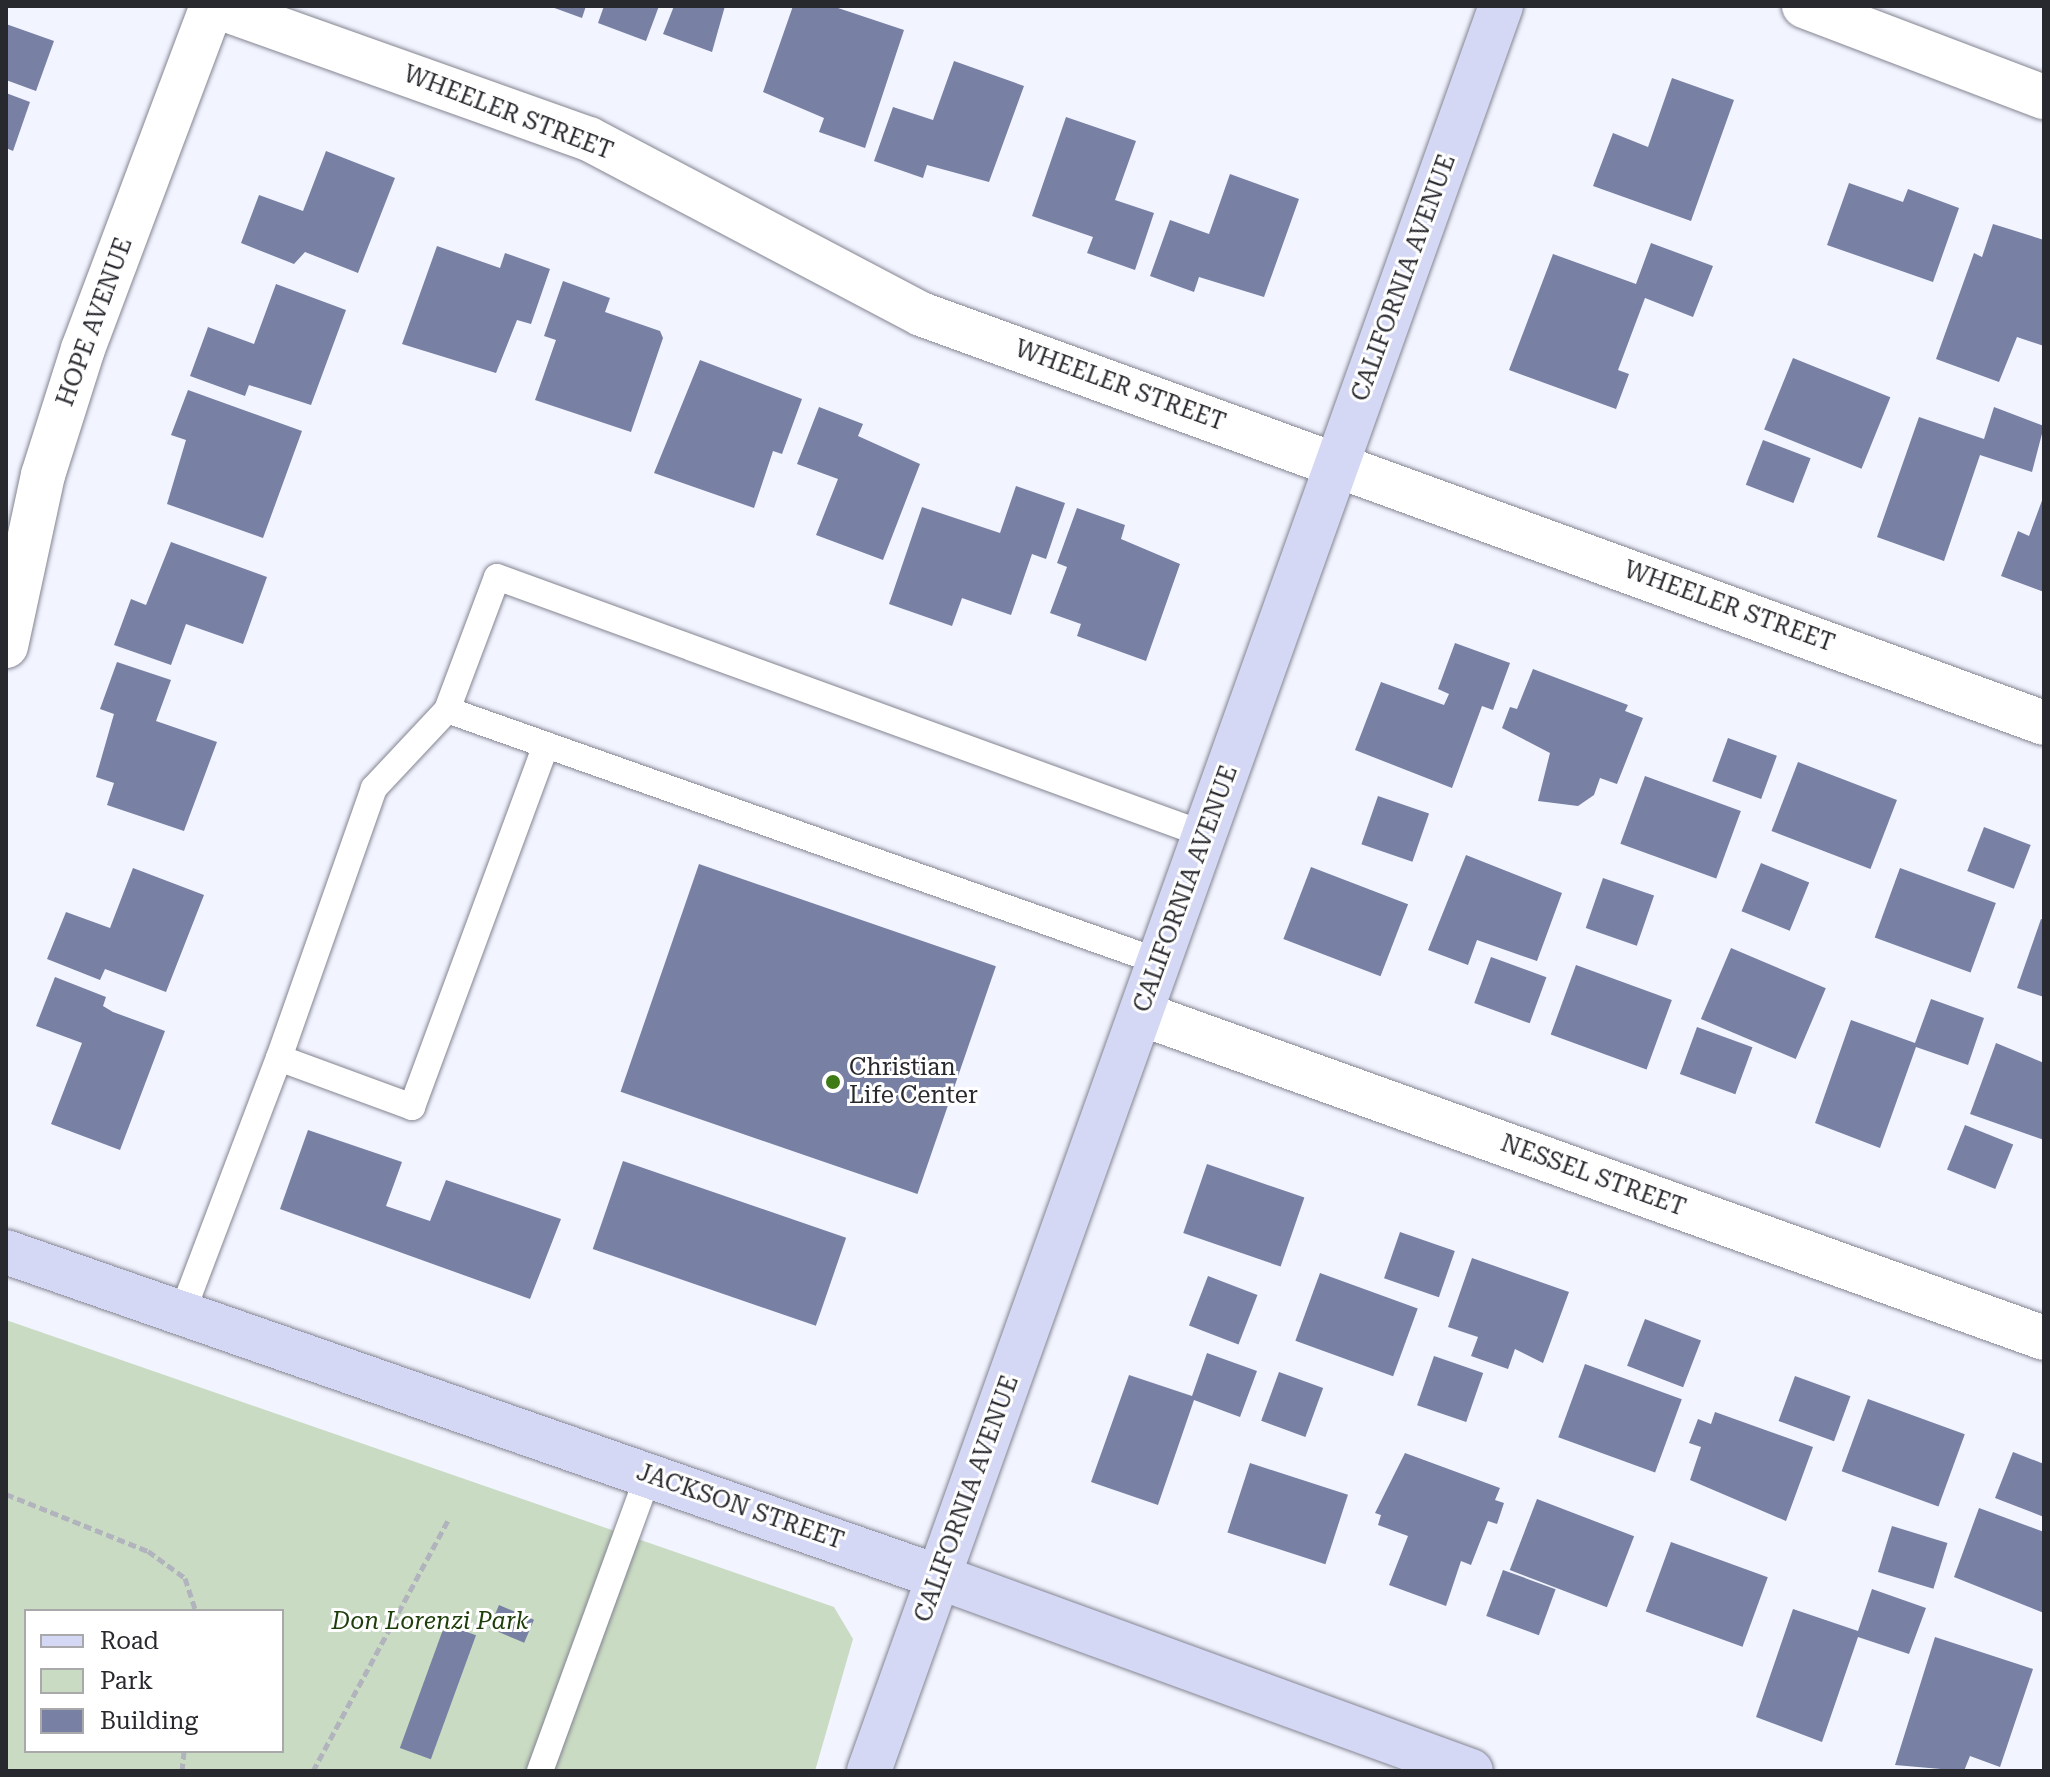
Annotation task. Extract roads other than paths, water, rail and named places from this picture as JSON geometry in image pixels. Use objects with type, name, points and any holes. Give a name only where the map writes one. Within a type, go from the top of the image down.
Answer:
[{"type":"main road","name":"CALIFORNIA AVENUE","points":[[869,1771],[1501,6]]},
{"type":"main road","name":"JACKSON STREET","points":[[6,1252],[939,1577],[1471,1771]]},
{"type":"street","name":"WHEELER STREET","points":[[214,6],[589,139],[921,314],[2044,723]]},
{"type":"street","name":"HOPE AVENUE","points":[[6,646],[43,475],[83,349],[214,6]]},
{"type":"street","points":[[1804,6],[2044,97]]},
{"type":"street","name":"NESSEL STREET","points":[[1142,1014],[2044,1338]]},
{"type":"lane","points":[[182,1313],[279,1058],[374,788],[447,710],[497,577],[1206,835]]},
{"type":"lane","points":[[447,710],[1160,962]]},
{"type":"lane","points":[[279,1058],[412,1107],[546,745]]},
{"type":"lane","points":[[540,1771],[648,1476]]},
{"type":"place","name":"Christian Life Center","points":[[833,1082]]},
{"type":"park label","name":"Don Lorenzi Park","points":[[430,1622]]}]
